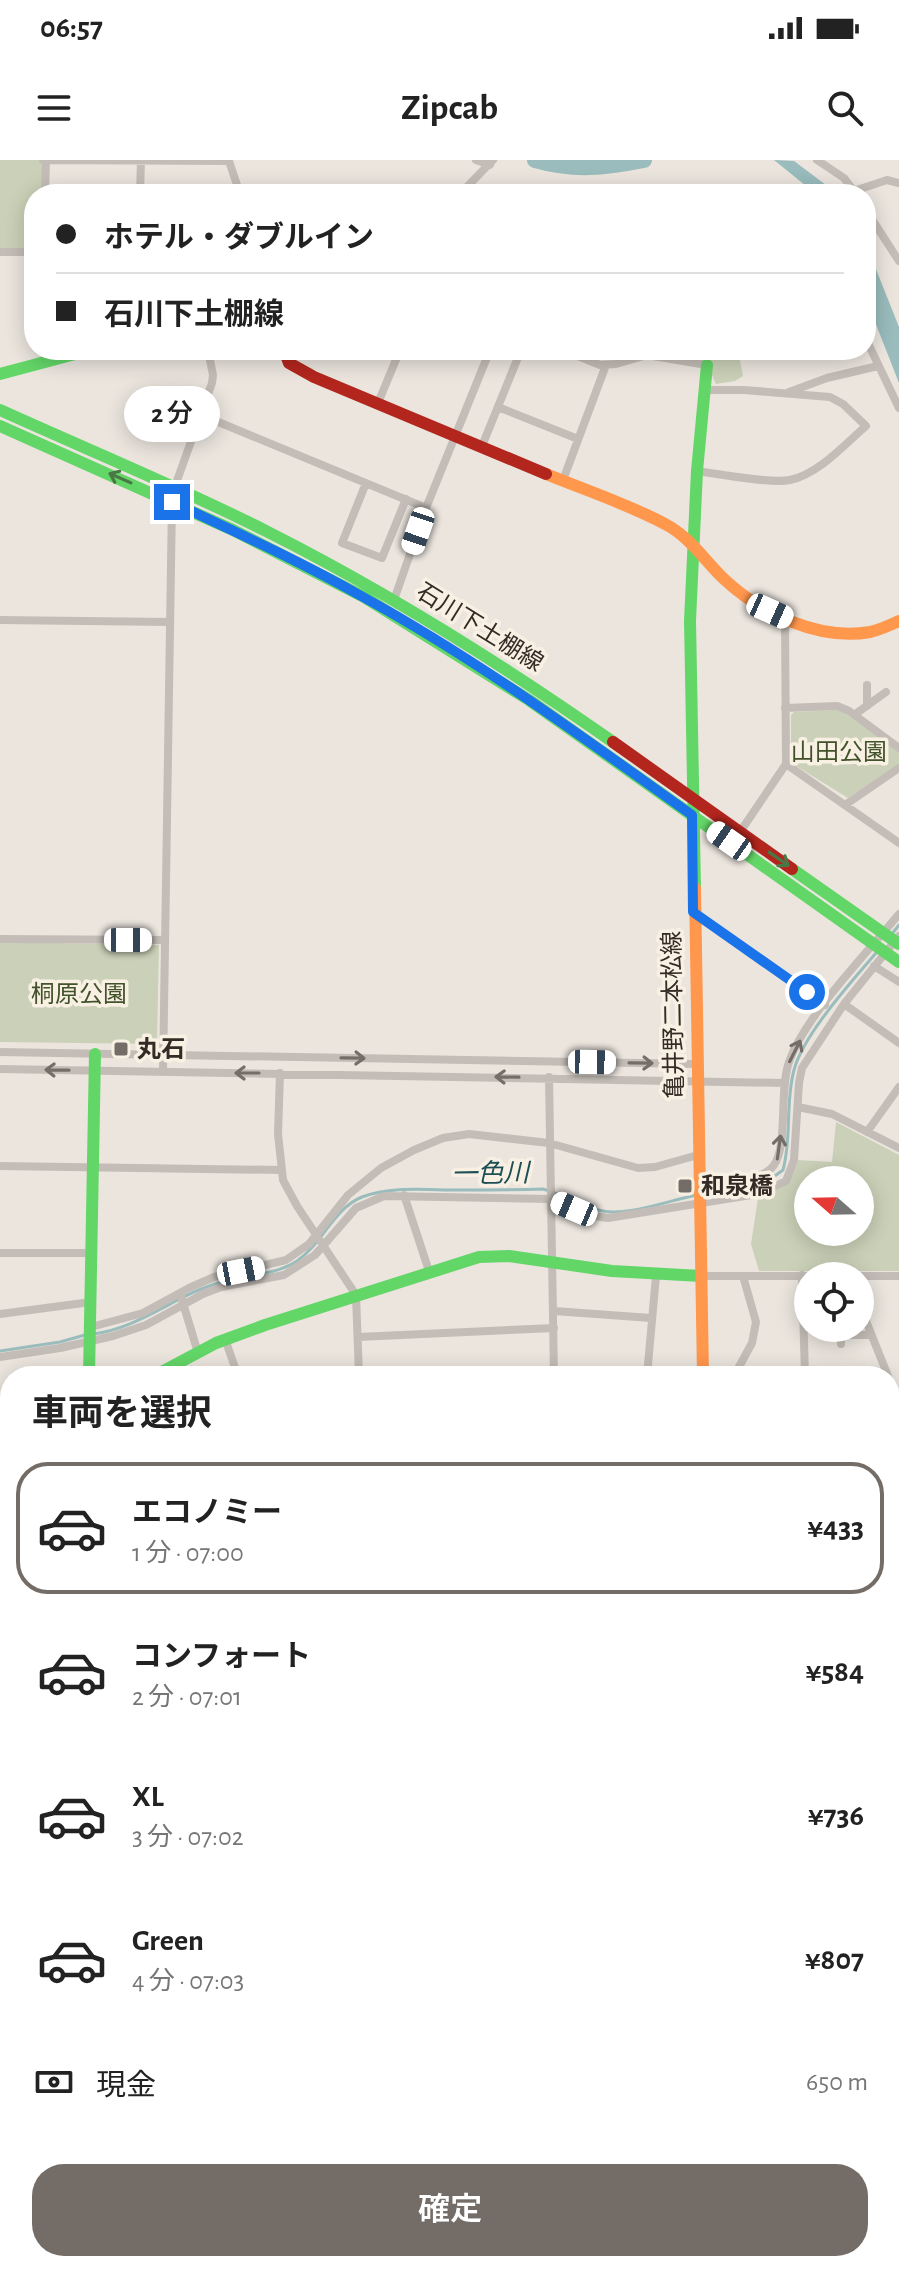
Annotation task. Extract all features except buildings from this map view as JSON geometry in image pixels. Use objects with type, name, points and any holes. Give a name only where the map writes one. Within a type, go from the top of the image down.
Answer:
[{"type":"street","points":[[45,184],[44,160],[229,161],[237,184]]},
{"type":"street","points":[[476,160],[492,162]]},
{"type":"street","points":[[817,160],[849,184]]},
{"type":"street","points":[[140,184],[141,161]]},
{"type":"street","points":[[470,184],[492,162]]},
{"type":"street","points":[[876,184],[887,180],[899,183]]},
{"type":"street","points":[[876,225],[899,261]]},
{"type":"street","points":[[0,252],[24,252]]},
{"type":"street","points":[[0,374],[33,360]]},
{"type":"street","points":[[163,1072],[173,495],[213,375],[210,360]]},
{"type":"street","points":[[288,360],[297,369],[655,519],[677,531],[748,599],[785,617],[818,629],[858,633],[882,629],[899,621]]},
{"type":"street","points":[[378,403],[396,360]]},
{"type":"street","points":[[394,600],[426,508],[486,360]]},
{"type":"street","points":[[482,446],[517,360]]},
{"type":"street","points":[[584,360],[606,365],[626,360]]},
{"type":"street","points":[[677,360],[707,365]]},
{"type":"street","points":[[875,360],[899,408]]},
{"type":"street","points":[[563,480],[606,365]]},
{"type":"street","name":"亀井野二本松線","points":[[703,1366],[690,683],[693,545],[707,365]]},
{"type":"street","points":[[784,394],[827,378],[878,366]]},
{"type":"street","points":[[697,471],[792,480],[828,459],[866,426],[837,399],[822,395],[705,390]]},
{"type":"street","points":[[498,407],[578,439]]},
{"type":"street","name":"石川下土棚線","points":[[0,410],[173,495],[364,597],[529,700],[867,939],[896,951]]},
{"type":"street","points":[[199,414],[426,508]]},
{"type":"street","name":"石川下土棚線","points":[[0,426],[264,530],[394,600],[536,688],[876,928],[896,951]]},
{"type":"street","points":[[366,483],[342,543],[382,558],[406,499]]},
{"type":"street","points":[[740,832],[786,764],[785,617]]},
{"type":"street","points":[[0,620],[170,622]]},
{"type":"street","points":[[867,685],[867,706]]},
{"type":"street","points":[[854,715],[886,692]]},
{"type":"street","points":[[785,708],[837,706],[899,748]]},
{"type":"street","points":[[786,764],[899,843]]},
{"type":"street","points":[[845,805],[899,768]]},
{"type":"street","points":[[693,912],[825,1005]]},
{"type":"street","points":[[0,1357],[91,1334],[146,1325],[221,1287],[284,1275],[305,1263],[356,1208],[384,1196],[550,1195],[599,1218],[619,1217],[765,1174],[779,1155],[784,1083],[787,1065],[796,1047],[825,1005],[899,914]]},
{"type":"street","points":[[699,1195],[765,1191],[786,1181],[794,1160],[802,1068],[844,1004],[899,936]]},
{"type":"street","points":[[0,939],[165,940]]},
{"type":"street","points":[[874,966],[899,982]]},
{"type":"street","points":[[844,1004],[899,1043]]},
{"type":"street","points":[[0,1052],[697,1064]]},
{"type":"street","points":[[89,1366],[95,1054]]},
{"type":"street","points":[[0,1069],[784,1083]]},
{"type":"street","points":[[280,1073],[278,1134],[281,1170],[287,1190],[356,1295],[359,1366]]},
{"type":"street","points":[[549,1077],[554,1366]]},
{"type":"street","points":[[867,1132],[899,1087]]},
{"type":"street","points":[[798,1107],[832,1114],[899,1148]]},
{"type":"street","points":[[91,1334],[143,1313],[214,1277],[286,1260],[302,1250],[335,1209],[364,1181],[394,1160],[430,1142],[469,1134],[549,1143],[638,1168],[655,1167],[698,1155]]},
{"type":"street","points":[[0,1166],[281,1170]]},
{"type":"street","points":[[404,1195],[429,1271]]},
{"type":"street","points":[[0,1254],[91,1253]]},
{"type":"street","points":[[173,1366],[225,1339],[429,1271],[499,1254],[553,1264],[656,1276],[794,1275]]},
{"type":"street","points":[[874,1275],[899,1276]]},
{"type":"street","points":[[648,1366],[656,1276]]},
{"type":"street","points":[[739,1366],[752,1343],[756,1322],[743,1276]]},
{"type":"street","points":[[180,1293],[198,1353]]},
{"type":"street","points":[[0,1314],[91,1302]]},
{"type":"street","points":[[554,1311],[651,1318]]},
{"type":"street","points":[[358,1337],[554,1328]]},
{"type":"street","points":[[225,1339],[234,1366]]},
{"type":"street","points":[[804,1342],[805,1366]]},
{"type":"street","points":[[874,1342],[884,1366]]},
{"type":"green space","points":[[0,160],[46,160],[45,184],[24,184],[24,252],[0,252]]},
{"type":"green space","points":[[705,360],[740,360],[743,376],[735,381],[716,384]]},
{"type":"green space","name":"山田公園","points":[[794,712],[843,712],[899,752],[899,764],[848,798],[791,760],[791,715]]},
{"type":"green space","name":"桐原公園","points":[[0,942],[159,945],[157,1044],[0,1042]]},
{"type":"green space","points":[[836,1122],[899,1155],[899,1271],[874,1271],[874,1262],[794,1262],[794,1271],[759,1271],[751,1244],[758,1198],[784,1185],[794,1170],[794,1246],[874,1246],[874,1166],[796,1166],[798,1160],[832,1162]]},
{"type":"water","points":[[774,160],[794,161],[825,184],[804,184]]},
{"type":"water","points":[[876,269],[899,327],[899,383],[876,324]]},
{"type":"waterway","points":[[535,160],[589,167],[644,160]]},
{"type":"waterway","name":"一色川","points":[[891,935],[899,925]]},
{"type":"waterway","name":"一色川","points":[[704,1194],[765,1183],[783,1170],[791,1082],[799,1056],[829,1009],[876,953]]},
{"type":"waterway","name":"一色川","points":[[93,1334],[127,1325],[205,1287],[289,1266],[306,1254],[352,1202],[385,1191],[543,1189],[588,1207],[613,1212],[697,1195]]},
{"type":"waterway","name":"一色川","points":[[0,1351],[85,1335]]},
{"type":"traffic: fast","points":[[0,374],[52,360]]},
{"type":"traffic: fast","points":[[695,888],[690,621],[697,471],[707,365]]},
{"type":"traffic: fast","points":[[0,410],[200,499],[311,554],[443,630],[613,742]]},
{"type":"traffic: fast","points":[[0,426],[233,530],[364,597],[529,700],[899,962]]},
{"type":"traffic: fast","points":[[792,869],[899,944]]},
{"type":"traffic: fast","points":[[89,1366],[95,1054]]},
{"type":"traffic: fast","points":[[173,1366],[216,1343],[265,1325],[479,1257],[509,1256],[612,1271],[701,1276]]},
{"type":"traffic: slow","points":[[546,474],[636,510],[674,529],[739,591],[791,622],[851,634],[874,631],[899,621]]},
{"type":"traffic: slow","points":[[695,888],[703,1366]]},
{"type":"traffic: jam","points":[[288,360],[314,377],[546,474]]},
{"type":"traffic: jam","points":[[613,742],[792,869]]},
{"type":"place","name":"丸石","points":[[121,1049]]},
{"type":"place","name":"和泉橋","points":[[685,1186]]},
{"type":"route","points":[[172,502],[364,597],[529,700],[692,815],[693,912],[807,992]]}]
